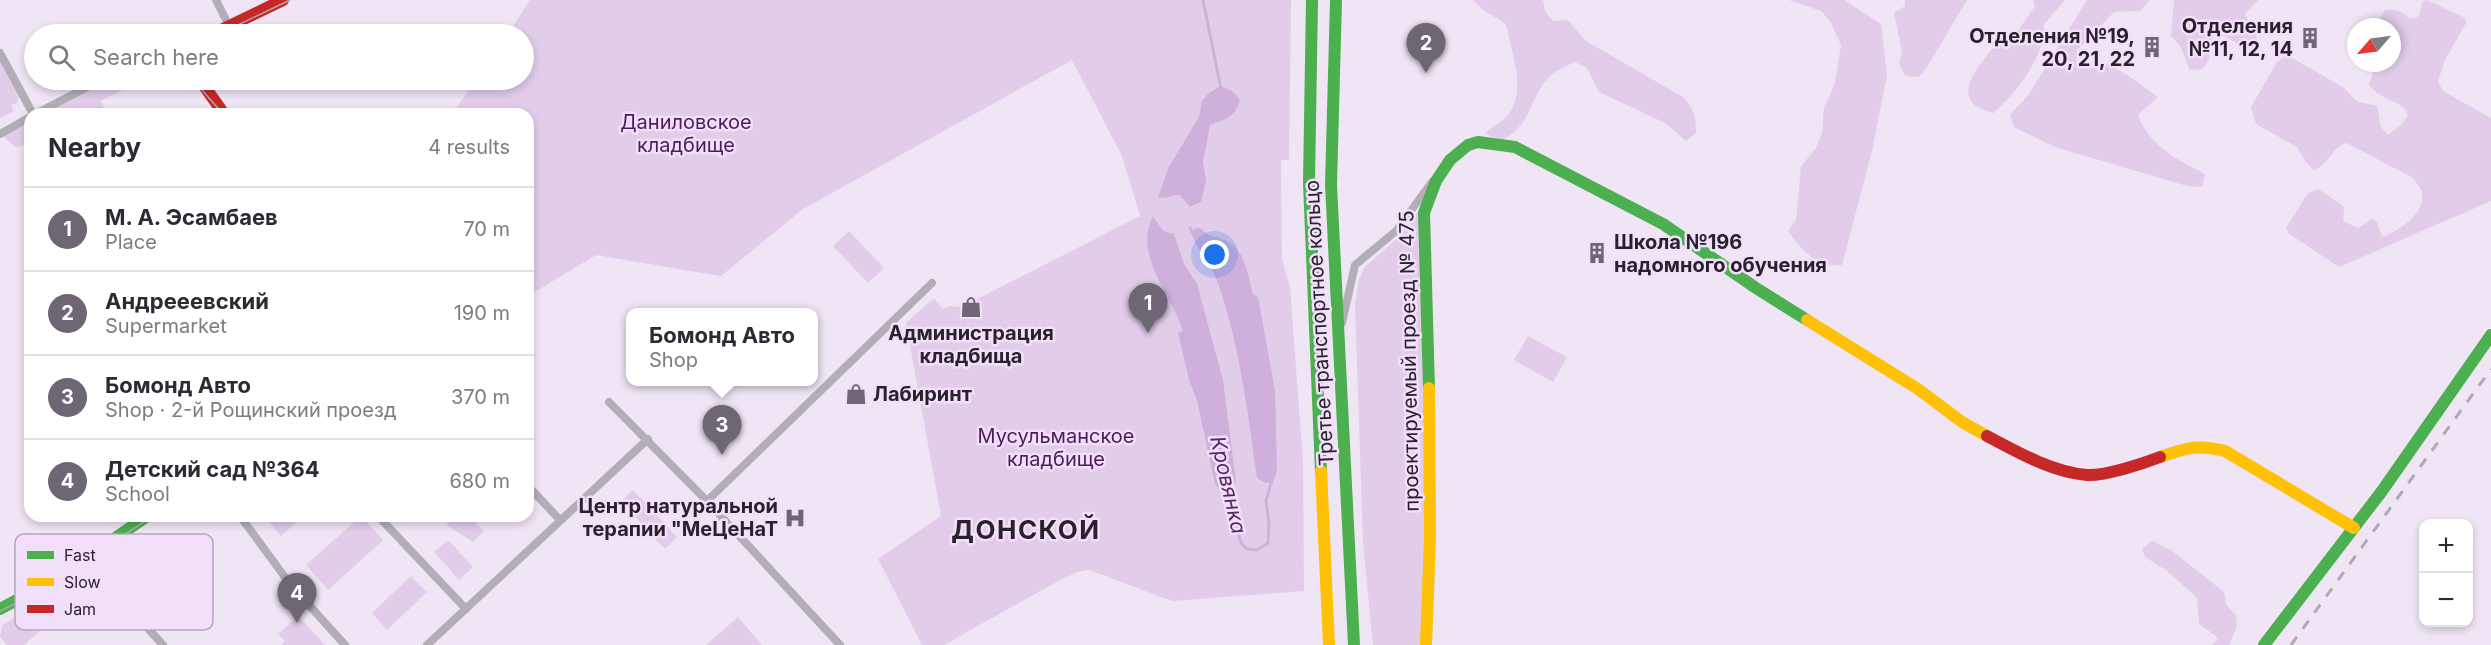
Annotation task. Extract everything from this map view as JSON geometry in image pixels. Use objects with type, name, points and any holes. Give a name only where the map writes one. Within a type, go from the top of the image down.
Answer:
[{"type":"street","points":[[216,0],[228,24]]},
{"type":"street","points":[[233,24],[283,0]]},
{"type":"street","name":"Третье транспортное кольцо","points":[[1312,0],[1308,183],[1329,645]]},
{"type":"street","name":"Третье транспортное кольцо","points":[[1336,0],[1330,185],[1354,645]]},
{"type":"street","points":[[0,53],[29,108]]},
{"type":"street","points":[[47,108],[82,90]]},
{"type":"street","points":[[207,90],[221,108]]},
{"type":"street","points":[[0,134],[24,120]]},
{"type":"street","name":"проектируемый проезд № 475","points":[[1426,645],[1430,577],[1430,422],[1424,213],[1426,200],[1442,170],[1460,150],[1476,142],[1496,142],[1515,147],[1663,224],[1756,288],[1918,388],[1962,423],[2026,457],[2071,472],[2099,475],[2187,448],[2203,446],[2225,451],[2354,528]]},
{"type":"street","points":[[1338,344],[1355,265],[1396,231],[1442,170]]},
{"type":"street","points":[[707,501],[932,283]]},
{"type":"street","points":[[2264,645],[2354,528],[2491,335]]},
{"type":"street","points":[[609,402],[707,501],[840,645]]},
{"type":"street","points":[[427,645],[648,439]]},
{"type":"street","points":[[534,492],[561,520]]},
{"type":"street","points":[[122,534],[139,522]]},
{"type":"street","points":[[244,522],[290,584],[345,645]]},
{"type":"street","points":[[384,522],[466,609]]},
{"type":"street","points":[[0,609],[15,602]]},
{"type":"street","points":[[149,630],[163,645]]},
{"type":"green space","points":[[530,0],[1291,0],[1289,160],[1281,160],[1282,259],[1290,287],[1303,462],[1304,591],[1172,601],[1089,570],[1077,572],[1060,580],[944,645],[922,645],[878,559],[941,516],[906,323],[934,298],[942,309],[949,306],[962,307],[1140,216],[1122,156],[1072,60],[803,209],[721,276],[596,255],[534,292],[534,108],[456,108],[469,90],[534,90],[534,24],[514,24]]},
{"type":"green space","points":[[1473,0],[1543,0],[1545,11],[1553,21],[1568,20],[1586,41],[1683,97],[1694,113],[1696,133],[1686,141],[1665,123],[1599,92],[1587,68],[1575,62],[1550,76],[1543,84],[1520,126],[1512,133],[1502,140],[1485,134],[1510,112],[1515,102],[1517,80],[1506,24],[1483,10]]},
{"type":"green space","points":[[1789,0],[1844,0],[1881,24],[1887,75],[1872,151],[1842,265],[1825,263],[1811,256],[1788,231],[1796,220],[1801,167],[1817,146],[1822,133],[1824,108],[1835,83],[1841,45],[1830,21],[1821,11]]},
{"type":"green space","points":[[1905,0],[1967,0],[1919,77],[1905,76],[1899,64],[1902,51],[1894,13],[1905,6]]},
{"type":"green space","points":[[2033,0],[2065,0],[2044,24],[2040,49],[2021,83],[1994,113],[1982,109],[1969,98],[1970,82],[1979,65],[1997,43],[2013,38],[2035,6]]},
{"type":"green space","points":[[2087,0],[2150,0],[2140,11],[2114,12],[2077,50],[2076,64],[2089,69],[2101,63],[2108,64],[2158,97],[2138,115],[2143,126],[2157,144],[2166,151],[2205,174],[2202,187],[2187,186],[2055,147],[2014,127],[2010,115],[2029,94]]},
{"type":"green space","points":[[2174,0],[2258,0],[2245,14],[2257,38],[2251,51],[2215,31],[2209,59],[2203,69],[2190,70],[2181,48],[2171,36]]},
{"type":"green space","points":[[2427,0],[2465,18],[2466,23],[2445,60],[2438,81],[2443,91],[2491,118],[2491,201],[2339,267],[2288,233],[2286,228],[2308,193],[2318,189],[2342,205],[2343,221],[2358,228],[2372,219],[2377,222],[2382,237],[2395,231],[2415,215],[2422,201],[2420,188],[2413,178],[2347,143],[2337,148],[2325,163],[2314,170],[2297,147],[2256,124],[2251,107],[2277,62],[2287,55],[2344,88],[2356,101],[2377,106],[2381,127],[2388,135],[2401,125],[2408,115],[2401,106],[2373,90],[2369,84],[2373,72],[2401,72],[2401,18],[2380,18],[2385,10],[2392,10],[2399,11],[2410,18],[2416,18],[2420,14],[2422,2]]},
{"type":"green space","points":[[0,61],[19,97],[16,104],[11,104],[14,111],[0,118]]},
{"type":"green space","points":[[89,90],[123,90],[101,101],[104,108],[54,108]]},
{"type":"green space","points":[[24,123],[24,145],[16,148],[2,135]]},
{"type":"green space","points":[[1429,197],[1435,577],[1431,645],[1373,645],[1363,543],[1355,303],[1359,279],[1365,267],[1401,235]]},
{"type":"green space","points":[[849,231],[884,268],[868,283],[833,246]]},
{"type":"green space","points":[[1528,336],[1567,357],[1553,382],[1514,360]]},
{"type":"green space","points":[[633,490],[677,537],[665,549],[621,502]]},
{"type":"green space","points":[[269,522],[296,522],[281,536]]},
{"type":"green space","points":[[354,522],[366,522],[383,540],[328,590],[306,565]]},
{"type":"green space","points":[[449,522],[475,522],[484,531],[473,542],[446,525]]},
{"type":"green space","points":[[448,540],[473,567],[459,580],[434,552]]},
{"type":"green space","points":[[2152,541],[2171,550],[2224,592],[2226,604],[2236,616],[2237,626],[2229,645],[2212,645],[2218,640],[2199,624],[2197,599],[2194,595],[2166,570],[2145,557],[2142,549]]},
{"type":"green space","points":[[411,576],[427,592],[387,630],[372,613]]},
{"type":"green space","points":[[298,616],[325,645],[281,645],[285,641],[278,634]]},
{"type":"green space","points":[[15,617],[15,630],[41,630],[24,645],[7,645],[0,637],[2,626]]},
{"type":"green space","points":[[738,617],[762,645],[706,645]]},
{"type":"water","points":[[1221,86],[1232,91],[1240,100],[1232,115],[1210,125],[1203,162],[1206,181],[1201,202],[1190,207],[1180,195],[1158,197],[1169,167],[1199,117],[1202,101],[1209,93]]},
{"type":"water","points":[[1153,216],[1163,231],[1174,234],[1184,264],[1197,284],[1223,380],[1236,482],[1229,490],[1221,490],[1215,484],[1197,400],[1189,380],[1178,333],[1183,331],[1151,260],[1148,231]]},
{"type":"water","points":[[1195,228],[1200,228],[1210,235],[1225,240],[1237,249],[1245,263],[1253,294],[1258,297],[1275,391],[1277,471],[1273,482],[1265,483],[1257,478],[1233,333],[1216,279],[1192,232]]},
{"type":"waterway","name":"Кровянка","points":[[1203,0],[1221,89]]},
{"type":"waterway","name":"Кровянка","points":[[1190,228],[1201,250]]},
{"type":"waterway","name":"Кровянка","points":[[1225,487],[1241,543],[1247,549],[1257,550],[1268,543],[1269,522],[1266,501],[1272,480]]},
{"type":"tram line","points":[[240,24],[290,0]]},
{"type":"tram line","points":[[202,90],[218,108]]},
{"type":"tram line","points":[[126,534],[144,522]]},
{"type":"tram line","points":[[0,611],[15,604]]},
{"type":"railway","points":[[2291,645],[2491,369]]},
{"type":"traffic: fast","points":[[1312,0],[1309,183],[1321,471]]},
{"type":"traffic: fast","points":[[1336,0],[1331,185],[1354,645]]},
{"type":"traffic: fast","points":[[1429,388],[1424,213],[1436,181],[1450,160],[1468,145],[1478,142],[1515,147],[1663,224],[1807,320]]},
{"type":"traffic: fast","points":[[2264,645],[2382,491],[2491,335]]},
{"type":"traffic: fast","points":[[121,534],[138,522]]},
{"type":"traffic: fast","points":[[0,609],[15,601]]},
{"type":"traffic: slow","points":[[1807,320],[1918,389],[1962,422],[1987,436]]},
{"type":"traffic: slow","points":[[1426,645],[1430,537],[1429,388]]},
{"type":"traffic: slow","points":[[2160,457],[2192,448],[2225,451],[2354,528]]},
{"type":"traffic: slow","points":[[1321,471],[1329,645]]},
{"type":"traffic: jam","points":[[234,24],[283,0]]},
{"type":"traffic: jam","points":[[207,90],[220,108]]},
{"type":"traffic: jam","points":[[1987,436],[2048,466],[2087,475],[2113,472],[2160,457]]},
{"type":"place","name":"Отделения №11, 12, 14","points":[[2310,38]]},
{"type":"place","name":"Отделения №19, 20, 21, 22","points":[[2152,47]]},
{"type":"place","name":"Андрееевский","points":[[1426,73]]},
{"type":"place","name":"Школа №196 надомного обучения","points":[[1597,253]]},
{"type":"place","name":"Администрация кладбища","points":[[971,307]]},
{"type":"place","name":"М. А. Эсамбаев","points":[[1148,333]]},
{"type":"place","name":"Лабиринт","points":[[856,394]]},
{"type":"place","name":"Бомонд Авто","points":[[722,455]]},
{"type":"place","name":"Центр натуральной терапии \"МеЦеНаТ","points":[[795,518]]},
{"type":"place","name":"Детский сад №364","points":[[297,623]]},
{"type":"district","name":"ДОНСКОЙ","points":[[1026,530]]},
{"type":"park label","name":"Даниловское кладбище","points":[[686,134]]},
{"type":"park label","name":"Мусульманское кладбище","points":[[1056,448]]}]
